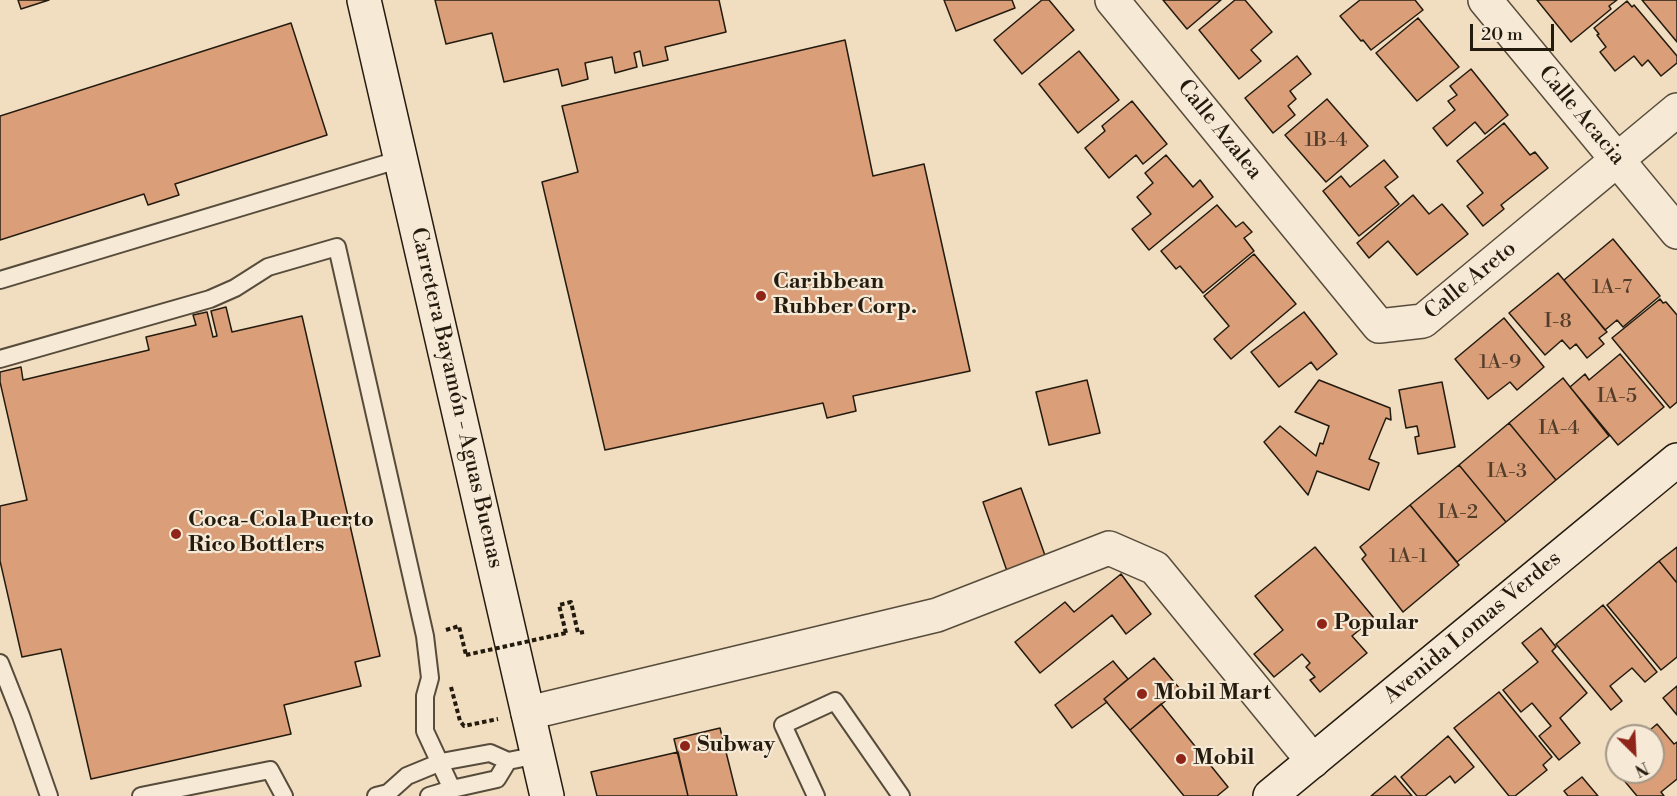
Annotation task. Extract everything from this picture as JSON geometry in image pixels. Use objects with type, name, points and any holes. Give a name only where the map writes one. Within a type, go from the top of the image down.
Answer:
[{"type":"street","name":"Carretera Bayamón - Aguas Buenas","points":[[364,0],[528,712],[523,758],[547,796]]},
{"type":"street","name":"Calle Azalea","points":[[1112,0],[1326,261]]},
{"type":"street","name":"Calle Acacia","points":[[1485,0],[1677,232]]},
{"type":"street","points":[[1618,160],[1677,110]]},
{"type":"street","name":"Calle Areto","points":[[1326,261],[1379,326],[1423,321],[1618,160]]},
{"type":"street","name":"Avenida Lomas Verdes","points":[[1270,796],[1677,460]]},
{"type":"street","points":[[528,712],[937,615],[1110,548],[1155,568],[1313,761]]},
{"type":"lane","points":[[0,280],[401,159]]},
{"type":"lane","points":[[0,359],[210,299],[235,288],[268,267],[337,247],[425,636],[430,678],[425,696],[425,731],[452,789]]},
{"type":"lane","points":[[0,663],[49,796]]},
{"type":"lane","points":[[816,796],[783,725],[835,701],[901,796]]},
{"type":"lane","points":[[387,795],[407,776],[441,762],[490,753],[523,758]]},
{"type":"lane","points":[[429,796],[497,779],[523,758]]},
{"type":"lane","points":[[141,796],[270,770],[284,796]]},
{"type":"path","points":[[449,640],[446,630],[459,626],[466,656],[566,633],[559,605],[571,602],[578,633],[584,632]]},
{"type":"path","points":[[450,682],[460,722],[464,726],[528,712]]},
{"type":"building","points":[[18,0],[49,0],[21,9]]},
{"type":"building","points":[[435,0],[719,0],[726,32],[665,47],[668,60],[643,66],[640,51],[634,53],[637,67],[615,73],[612,57],[585,63],[588,79],[562,86],[558,69],[504,82],[492,33],[446,44]]},
{"type":"building","points":[[944,0],[1012,0],[1015,8],[956,31]]},
{"type":"building","points":[[1042,0],[1049,0],[1074,30],[1022,74],[994,40]]},
{"type":"building","points":[[1163,0],[1221,0],[1187,29]]},
{"type":"building","points":[[1235,0],[1245,0],[1272,32],[1251,50],[1261,61],[1239,79],[1199,30]]},
{"type":"building","points":[[1360,0],[1415,0],[1423,10],[1371,50],[1340,16]]},
{"type":"building","points":[[1537,0],[1617,0],[1609,6],[1611,9],[1571,42]]},
{"type":"building","points":[[1642,0],[1677,0],[1677,42]]},
{"type":"building","points":[[1627,1],[1632,7],[1634,5],[1677,56],[1677,63],[1661,76],[1648,60],[1642,66],[1634,56],[1615,71],[1600,52],[1606,47],[1594,28]]},
{"type":"building","points":[[1418,18],[1459,67],[1417,101],[1376,53]]},
{"type":"building","points":[[291,23],[327,135],[175,184],[179,195],[148,205],[144,194],[0,240],[0,116]]},
{"type":"building","name":"Caribbean Rubber Corp.","points":[[845,40],[873,176],[924,164],[970,371],[853,396],[856,411],[827,418],[823,403],[605,450],[542,182],[578,172],[562,106]]},
{"type":"building","points":[[1079,51],[1119,100],[1078,133],[1039,84]]},
{"type":"building","points":[[1297,56],[1311,74],[1290,91],[1296,99],[1288,106],[1295,115],[1273,133],[1245,98]]},
{"type":"building","points":[[1471,69],[1508,115],[1485,134],[1475,122],[1447,146],[1433,128],[1455,110],[1448,101],[1457,95],[1450,86]]},
{"type":"building","points":[[1327,99],[1368,146],[1326,182],[1285,135]]},
{"type":"building","points":[[1132,101],[1167,144],[1143,164],[1136,155],[1109,178],[1085,148],[1105,131],[1102,126]]},
{"type":"building","points":[[1504,123],[1530,155],[1535,152],[1548,168],[1501,205],[1504,209],[1483,226],[1467,206],[1483,193],[1457,161]]},
{"type":"building","points":[[1166,155],[1193,187],[1200,180],[1213,197],[1149,250],[1132,229],[1151,214],[1137,197],[1153,183],[1145,173]]},
{"type":"building","points":[[1384,160],[1398,177],[1385,187],[1399,204],[1359,236],[1323,191],[1341,176],[1350,187]]},
{"type":"building","points":[[1413,195],[1429,214],[1442,204],[1468,234],[1417,275],[1388,241],[1369,258],[1357,243]]},
{"type":"building","points":[[1217,205],[1236,227],[1243,222],[1252,232],[1244,238],[1254,251],[1203,293],[1180,266],[1176,269],[1161,251]]},
{"type":"building","points":[[1613,239],[1660,296],[1623,327],[1617,320],[1605,330],[1564,280]]},
{"type":"building","points":[[1254,254],[1296,304],[1231,359],[1214,339],[1229,326],[1204,296]]},
{"type":"building","points":[[1558,273],[1607,332],[1599,338],[1604,344],[1587,358],[1576,344],[1570,349],[1562,340],[1545,355],[1509,313]]},
{"type":"building","points":[[1660,299],[1663,303],[1666,302],[1677,315],[1677,402],[1670,408],[1612,338]]},
{"type":"building","name":"Coca-Cola Puerto Rico Bottlers","points":[[226,307],[232,332],[302,316],[380,656],[355,662],[361,686],[284,705],[291,734],[91,779],[61,649],[22,657],[0,561],[0,506],[27,500],[0,382],[0,372],[21,367],[23,380],[149,350],[146,337],[196,325],[193,315],[207,312],[213,337],[217,336],[211,311]]},
{"type":"building","points":[[1304,312],[1337,354],[1317,370],[1311,362],[1279,387],[1251,352]]},
{"type":"building","points":[[1504,318],[1544,367],[1517,390],[1510,382],[1488,399],[1455,359]]},
{"type":"building","points":[[1620,354],[1664,407],[1618,445],[1570,387],[1585,374],[1589,380]]},
{"type":"building","points":[[1563,378],[1609,436],[1556,480],[1509,423]]},
{"type":"building","points":[[1087,380],[1100,433],[1049,445],[1036,392]]},
{"type":"building","points":[[1319,380],[1390,408],[1391,420],[1386,418],[1369,459],[1379,463],[1369,490],[1317,471],[1308,495],[1264,442],[1280,426],[1316,456],[1329,426],[1295,412]]},
{"type":"building","points":[[1442,382],[1455,447],[1418,454],[1415,437],[1419,436],[1417,426],[1406,428],[1399,390]]},
{"type":"building","points":[[1509,423],[1556,480],[1506,522],[1459,465]]},
{"type":"building","points":[[1459,465],[1506,522],[1457,562],[1410,505]]},
{"type":"building","points":[[1021,488],[1047,561],[1008,574],[983,502]]},
{"type":"building","points":[[1410,505],[1459,565],[1403,612],[1362,559],[1366,555],[1360,547]]},
{"type":"building","name":"Popular","points":[[1315,547],[1374,618],[1352,636],[1367,653],[1320,692],[1310,680],[1315,677],[1306,667],[1310,663],[1302,654],[1274,677],[1254,654],[1283,630],[1255,596]]},
{"type":"building","points":[[1677,547],[1677,583],[1659,561]]},
{"type":"building","points":[[1659,561],[1677,583],[1677,657],[1661,670],[1607,605]]},
{"type":"building","points":[[1121,574],[1151,614],[1126,634],[1112,615],[1040,673],[1015,642],[1065,602],[1074,612]]},
{"type":"building","points":[[1603,605],[1657,672],[1645,682],[1632,668],[1610,686],[1622,701],[1611,710],[1556,644]]},
{"type":"building","points":[[1541,628],[1556,647],[1552,651],[1587,693],[1560,718],[1580,743],[1559,760],[1539,736],[1551,726],[1532,703],[1521,712],[1503,690],[1538,662],[1522,643]]},
{"type":"building","name":"Mobil Mart","points":[[1154,658],[1180,689],[1130,730],[1104,699]]},
{"type":"building","points":[[1113,661],[1128,679],[1104,699],[1107,702],[1072,728],[1055,705]]},
{"type":"building","points":[[1677,686],[1677,715],[1663,698]]},
{"type":"building","points":[[1499,692],[1552,757],[1543,765],[1547,770],[1515,796],[1509,796],[1454,728]]},
{"type":"building","points":[[1161,704],[1228,787],[1217,796],[1184,796],[1130,730]]},
{"type":"building","points":[[720,728],[737,796],[688,796],[674,739]]},
{"type":"building","points":[[1665,733],[1674,744],[1677,742],[1677,779],[1661,792],[1664,796],[1637,796],[1627,784],[1665,784]]},
{"type":"building","points":[[1448,736],[1474,767],[1455,783],[1450,776],[1425,796],[1417,796],[1401,777]]},
{"type":"building","points":[[678,752],[688,796],[597,796],[591,772]]},
{"type":"building","points":[[1395,776],[1412,796],[1371,796]]},
{"type":"building","points":[[1582,777],[1598,796],[1568,796],[1564,791]]},
{"type":"place","name":"Caribbean Rubber Corp.","points":[[761,296]]},
{"type":"place","name":"Coca-Cola Puerto Rico Bottlers","points":[[176,534]]},
{"type":"place","name":"Popular","points":[[1322,624]]},
{"type":"place","name":"Mobil Mart","points":[[1142,694]]},
{"type":"place","name":"Subway","points":[[685,746]]},
{"type":"place","name":"Mobil","points":[[1181,759]]}]
